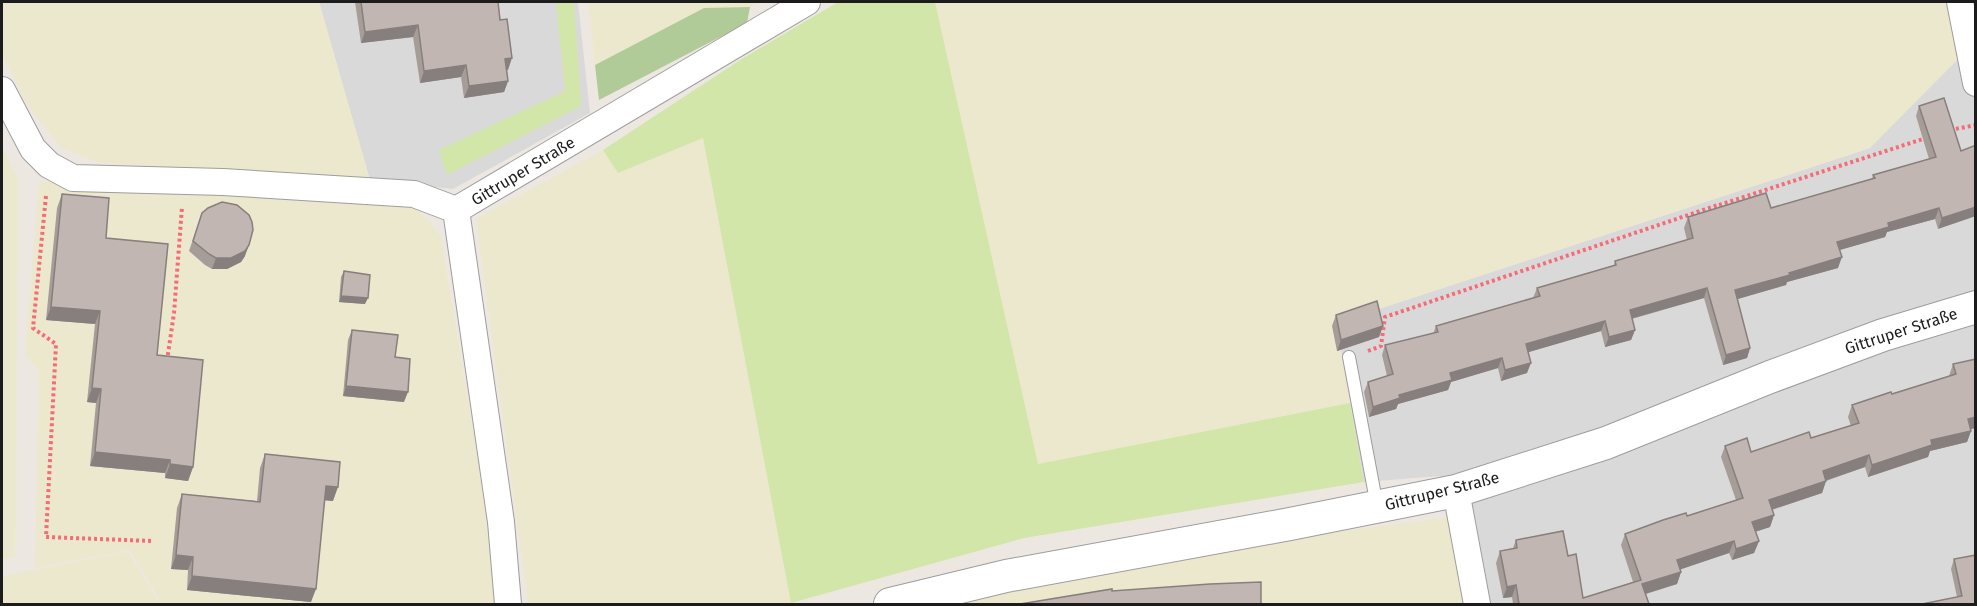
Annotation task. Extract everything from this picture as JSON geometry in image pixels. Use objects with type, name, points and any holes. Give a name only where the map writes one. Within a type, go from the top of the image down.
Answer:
[{"type":"street","name":"Gittruper Straße","points":[[508,604],[501,522],[456,210],[807,2]]},
{"type":"street","points":[[1960,2],[1976,82]]},
{"type":"street","points":[[2,90],[33,149],[49,165],[73,178],[184,181],[414,194],[456,210]]},
{"type":"street","name":"Gittruper Straße","points":[[890,604],[1006,576],[1456,491],[1606,443],[1770,377],[1883,335],[1976,307]]},
{"type":"street","points":[[1456,491],[1477,604]]},
{"type":"lane","points":[[1349,357],[1377,507]]},
{"type":"path","points":[[1943,133],[1976,125]]},
{"type":"path","points":[[1349,357],[1381,346],[1384,317],[1932,136]]},
{"type":"path","points":[[49,165],[33,328],[56,344],[46,537],[152,541]]},
{"type":"path","points":[[166,369],[174,313],[184,181]]},
{"type":"path","points":[[1719,205],[1722,214]]},
{"type":"shaded area","points":[[2,2],[319,2],[370,180],[100,163],[61,148],[27,105],[2,54]]},
{"type":"shaded area","points":[[319,2],[578,2],[590,113],[453,189],[370,180]]},
{"type":"shaded area","points":[[588,2],[759,2],[750,7],[704,8],[595,65]]},
{"type":"shaded area","points":[[935,2],[1951,2],[1961,56],[1870,148],[1336,323],[1350,403],[1038,465]]},
{"type":"shaded area","points":[[1951,2],[1975,2],[1975,604],[1465,604],[1440,476],[1364,482],[1336,323],[1870,148]]},
{"type":"shaded area","points":[[703,138],[791,603],[528,604],[476,219],[603,150],[618,173]]},
{"type":"shaded area","points":[[2,146],[18,179],[15,557],[2,559]]},
{"type":"shaded area","points":[[39,181],[386,200],[413,208],[430,221],[441,238],[482,486],[495,604],[162,604],[130,550],[35,568],[39,370],[25,355]]},
{"type":"shaded area","points":[[1449,517],[1465,604],[961,604],[986,596],[1240,545]]},
{"type":"shaded area","points":[[128,552],[160,604],[2,604],[2,576]]},
{"type":"green space","points":[[556,2],[574,2],[581,106],[447,175],[439,150],[565,91]]},
{"type":"green space","points":[[838,2],[935,2],[1038,464],[1350,403],[1364,482],[1024,538],[791,603],[703,138],[618,173],[603,150],[740,60]]},
{"type":"green space","points":[[750,7],[747,23],[599,100],[595,65],[704,8]]},
{"type":"building","points":[[361,2],[498,2],[500,20],[507,19],[512,58],[505,59],[508,81],[469,86],[466,65],[424,71],[418,25],[365,32]]},
{"type":"building","points":[[1944,98],[1961,151],[1976,145],[1976,207],[1942,218],[1939,208],[1888,223],[1889,227],[1837,242],[1842,257],[1789,273],[1790,275],[1735,290],[1750,348],[1726,355],[1707,288],[1630,310],[1635,330],[1609,337],[1605,321],[1526,344],[1531,363],[1505,370],[1502,358],[1450,373],[1452,380],[1399,395],[1400,398],[1373,407],[1368,382],[1393,374],[1385,345],[1438,332],[1436,326],[1540,296],[1537,288],[1616,265],[1615,261],[1693,238],[1688,217],[1766,193],[1771,208],[1875,178],[1873,175],[1936,157],[1919,106]]},
{"type":"building","points":[[62,194],[109,198],[106,238],[168,244],[157,355],[203,360],[193,467],[170,464],[170,460],[95,452],[101,389],[92,388],[100,311],[51,307]]},
{"type":"building","points":[[222,202],[237,205],[249,215],[252,222],[253,230],[249,245],[245,251],[231,258],[216,258],[193,241],[202,213]]},
{"type":"building","points":[[344,271],[370,275],[368,298],[341,296]]},
{"type":"building","points":[[1377,301],[1383,326],[1341,340],[1336,315]]},
{"type":"building","points":[[352,330],[398,335],[395,357],[410,359],[408,392],[346,386]]},
{"type":"building","points":[[1976,359],[1976,417],[1968,419],[1971,431],[1931,440],[1932,445],[1872,465],[1869,455],[1823,471],[1826,481],[1769,500],[1774,515],[1752,522],[1759,541],[1736,549],[1734,541],[1677,560],[1681,572],[1642,584],[1649,604],[1519,604],[1516,585],[1507,587],[1500,551],[1517,548],[1516,540],[1563,531],[1568,556],[1576,554],[1583,598],[1641,580],[1625,534],[1663,520],[1686,513],[1687,516],[1743,498],[1725,446],[1747,438],[1751,452],[1809,432],[1811,438],[1859,423],[1852,405],[1956,374],[1953,364]]},
{"type":"building","points":[[265,454],[340,462],[338,487],[326,486],[316,589],[192,576],[193,557],[176,555],[182,494],[260,502]]},
{"type":"building","points":[[1976,555],[1976,604],[1922,604],[1962,596],[1954,559]]},
{"type":"building","points":[[1261,582],[1261,604],[1020,604],[1112,589],[1112,591]]}]
